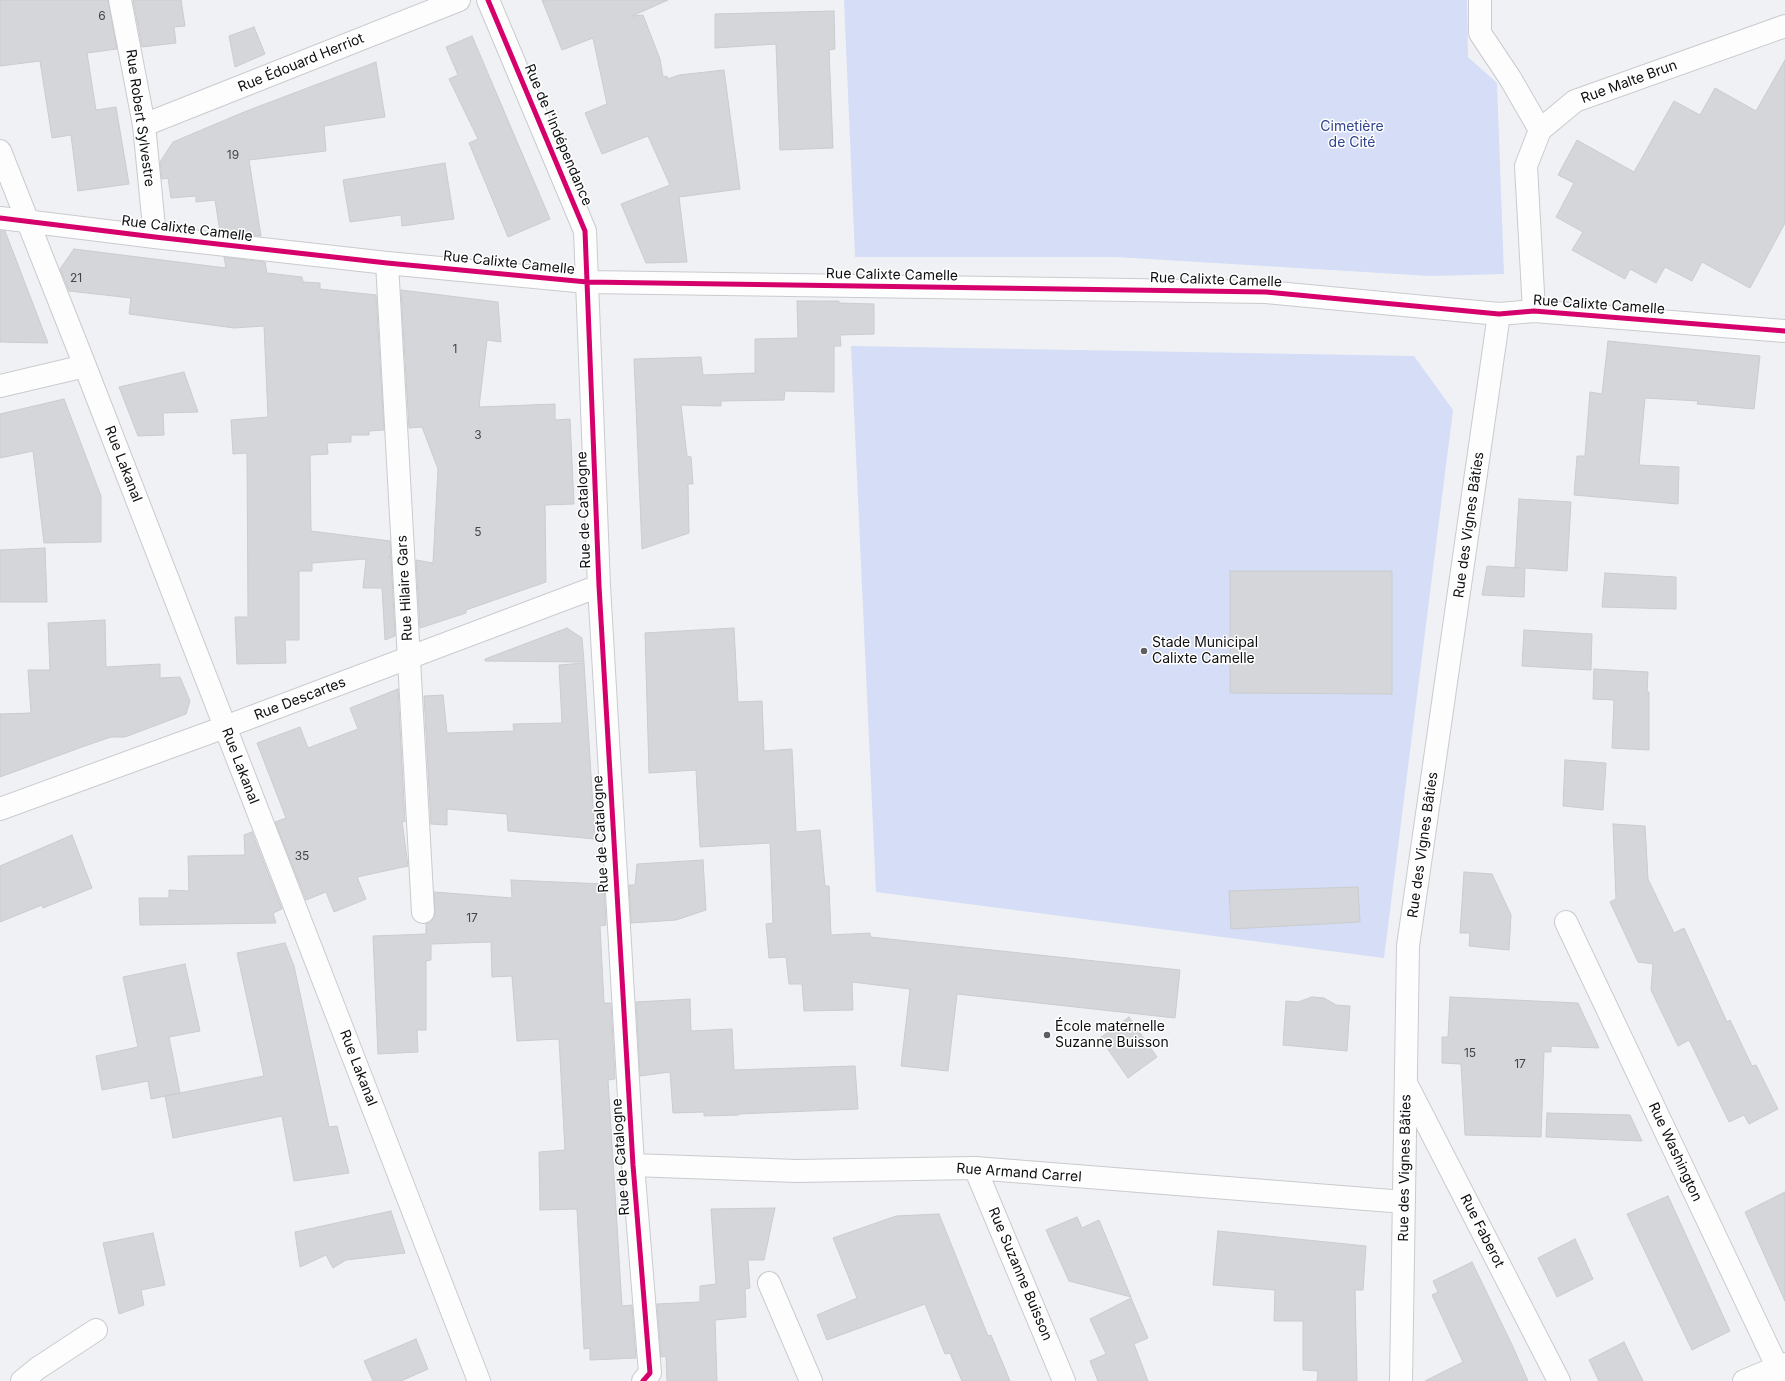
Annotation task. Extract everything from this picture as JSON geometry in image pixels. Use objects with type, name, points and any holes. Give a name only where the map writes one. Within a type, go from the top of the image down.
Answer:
[{"type":"street","name":"Rue Robert Sylvestre","points":[[120,0],[144,125],[155,237]]},
{"type":"street","name":"Rue Édouard Herriot","points":[[144,125],[459,0]]},
{"type":"street","name":"Rue de l'Indépendance","points":[[488,0],[585,231],[587,282]]},
{"type":"street","points":[[1480,0],[1480,33],[1510,78],[1540,130]]},
{"type":"street","name":"Rue Malte Brun","points":[[1534,311],[1526,166],[1540,130],[1575,101],[1785,26]]},
{"type":"street","name":"Rue Lakanal","points":[[0,151],[86,366],[479,1381]]},
{"type":"street","name":"Rue Calixte Camelle","points":[[0,218],[387,263],[587,282],[1266,292],[1499,314],[1534,311],[1785,331]]},
{"type":"street","name":"Rue Hilaire Gars","points":[[387,263],[423,912]]},
{"type":"street","name":"Rue de Catalogne","points":[[587,282],[599,586],[633,1165],[650,1373],[644,1381]]},
{"type":"street","name":"Rue des Vignes Bâties","points":[[1401,1381],[1408,946],[1499,314]]},
{"type":"street","points":[[0,386],[86,366]]},
{"type":"street","name":"Rue Descartes","points":[[0,809],[225,727],[599,586]]},
{"type":"street","name":"Rue Washington","points":[[1566,922],[1782,1371]]},
{"type":"street","name":"Rue Faberot","points":[[1406,1081],[1559,1381]]},
{"type":"street","name":"Rue Armand Carrel","points":[[633,1165],[798,1171],[975,1168],[1404,1202]]},
{"type":"street","name":"Rue Suzanne Buisson","points":[[975,1168],[1064,1381]]},
{"type":"street","points":[[769,1283],[811,1381]]},
{"type":"street","points":[[22,1381],[38,1368],[96,1330]]},
{"type":"street","points":[[1744,1381],[1782,1371]]},
{"type":"green space","name":"Cimetière de Cité","points":[[844,0],[1467,0],[1468,57],[1497,83],[1504,274],[1430,276],[1116,257],[855,257]]},
{"type":"green space","name":"Stade Municipal Calixte Camelle","points":[[851,346],[1414,356],[1453,410],[1384,958],[876,892]]},
{"type":"building","points":[[0,0],[108,0],[117,49],[87,53],[96,110],[116,107],[129,184],[78,191],[71,135],[52,138],[40,61],[0,66]]},
{"type":"building","points":[[133,0],[181,0],[185,26],[174,27],[176,43],[142,47]]},
{"type":"building","points":[[542,0],[668,0],[632,16],[643,15],[660,59],[663,77],[667,76],[668,79],[679,75],[724,70],[740,189],[679,197],[687,262],[646,263],[621,204],[670,185],[648,136],[602,154],[585,113],[607,104],[593,38],[562,50]]},
{"type":"building","points":[[834,11],[835,49],[829,50],[833,148],[780,150],[776,44],[715,48],[715,14]]},
{"type":"building","points":[[254,27],[265,54],[235,67],[229,36]]},
{"type":"building","points":[[472,36],[550,219],[508,237],[469,143],[478,139],[449,79],[458,75],[446,47]]},
{"type":"building","points":[[1785,60],[1785,223],[1750,288],[1702,262],[1692,281],[1665,267],[1656,283],[1630,269],[1625,279],[1572,250],[1583,232],[1556,217],[1574,183],[1558,175],[1577,140],[1634,172],[1674,101],[1700,115],[1715,88],[1756,111]]},
{"type":"building","points":[[376,62],[385,117],[324,126],[326,151],[249,160],[261,236],[220,232],[215,200],[196,202],[196,196],[171,198],[168,178],[162,179],[160,162],[173,142],[244,112]]},
{"type":"building","points":[[445,163],[454,219],[402,226],[401,215],[350,222],[343,180]]},
{"type":"building","points":[[0,231],[5,231],[48,343],[0,342]]},
{"type":"building","points":[[74,249],[226,268],[224,257],[265,262],[267,273],[302,277],[303,282],[320,283],[320,289],[376,295],[384,430],[369,431],[369,435],[351,435],[351,442],[327,443],[328,454],[310,455],[311,531],[390,541],[391,556],[388,557],[391,557],[395,636],[385,640],[382,588],[363,588],[366,559],[312,563],[312,571],[299,571],[299,640],[285,640],[286,663],[237,664],[235,617],[248,617],[247,453],[233,454],[231,420],[268,417],[264,326],[234,328],[129,314],[131,298],[69,291],[60,269]]},
{"type":"building","points":[[401,290],[498,302],[501,342],[487,340],[479,407],[555,404],[555,420],[570,419],[574,504],[545,505],[546,582],[466,610],[466,613],[420,628],[416,560],[433,563],[438,469],[422,427],[409,428]]},
{"type":"building","points":[[797,301],[839,301],[839,303],[874,304],[874,334],[840,335],[841,346],[834,346],[834,392],[785,391],[784,400],[721,401],[721,406],[681,405],[687,456],[691,457],[693,484],[688,484],[689,533],[642,549],[634,359],[701,357],[703,375],[755,373],[755,339],[798,338]]},
{"type":"building","points":[[1608,341],[1760,356],[1754,409],[1697,404],[1698,401],[1645,398],[1639,465],[1679,467],[1678,504],[1574,495],[1577,456],[1585,456],[1590,392],[1602,394]]},
{"type":"building","points":[[184,372],[198,412],[163,413],[164,435],[138,436],[119,387]]},
{"type":"building","points":[[64,399],[101,496],[101,542],[44,543],[33,451],[0,458],[0,414]]},
{"type":"building","points":[[1519,499],[1571,502],[1567,571],[1525,568],[1524,597],[1482,595],[1487,566],[1520,568],[1515,567]]},
{"type":"building","points":[[45,548],[47,602],[0,602],[0,550]]},
{"type":"building","points":[[1230,571],[1392,571],[1392,694],[1230,693]]},
{"type":"building","points":[[1605,573],[1676,577],[1676,609],[1602,607]]},
{"type":"building","points":[[105,620],[106,667],[160,664],[160,678],[180,677],[190,701],[186,714],[125,737],[111,737],[0,777],[0,714],[31,713],[28,670],[50,670],[48,623]]},
{"type":"building","points":[[567,628],[582,638],[584,662],[485,661],[485,659]]},
{"type":"building","points":[[734,628],[738,702],[762,701],[764,751],[792,749],[796,832],[820,830],[825,886],[829,886],[831,935],[870,933],[870,937],[1180,970],[1175,1018],[957,994],[948,1071],[901,1066],[910,989],[852,982],[853,1010],[804,1011],[802,984],[789,984],[786,957],[769,958],[766,924],[773,923],[770,843],[700,847],[696,770],[649,773],[645,633]]},
{"type":"building","points":[[1524,630],[1592,634],[1591,670],[1522,666]]},
{"type":"building","points":[[584,663],[595,839],[508,831],[507,814],[447,809],[447,825],[431,824],[424,696],[443,695],[447,733],[514,731],[513,724],[562,723],[559,665]]},
{"type":"building","points":[[1594,669],[1648,672],[1647,692],[1649,692],[1649,750],[1612,748],[1614,700],[1593,699]]},
{"type":"building","points":[[398,689],[405,822],[402,821],[408,866],[357,877],[366,899],[334,912],[326,892],[306,900],[275,822],[286,818],[257,743],[300,727],[308,748],[358,729],[350,708]]},
{"type":"building","points":[[1565,760],[1606,763],[1603,810],[1563,806]]},
{"type":"building","points":[[1613,824],[1645,826],[1648,879],[1674,933],[1684,928],[1727,1022],[1730,1020],[1752,1066],[1756,1065],[1778,1109],[1749,1124],[1744,1115],[1729,1122],[1689,1040],[1678,1046],[1651,990],[1653,964],[1638,962],[1610,902],[1616,899]]},
{"type":"building","points":[[252,832],[282,909],[273,913],[276,923],[140,925],[139,898],[169,898],[169,890],[189,891],[188,856],[245,855],[244,835]]},
{"type":"building","points":[[72,835],[92,888],[43,908],[42,905],[0,922],[0,866]]},
{"type":"building","points":[[703,860],[706,910],[676,920],[631,923],[629,885],[635,885],[637,864]]},
{"type":"building","points":[[1464,872],[1492,874],[1511,915],[1509,950],[1469,946],[1470,933],[1460,933]]},
{"type":"building","points":[[511,880],[604,884],[606,925],[600,926],[604,1003],[611,1003],[615,1079],[608,1080],[622,1306],[632,1305],[636,1358],[590,1360],[590,1348],[584,1349],[577,1209],[540,1210],[539,1152],[565,1150],[559,1039],[517,1041],[512,976],[492,977],[491,942],[431,944],[431,960],[426,961],[426,1030],[417,1030],[418,1052],[378,1054],[373,936],[426,934],[426,924],[434,918],[434,892],[512,898]]},
{"type":"building","points":[[1358,887],[1360,922],[1231,929],[1229,891]]},
{"type":"building","points":[[285,943],[294,966],[329,1127],[337,1126],[349,1173],[294,1181],[282,1116],[173,1138],[165,1096],[264,1076],[237,953]]},
{"type":"building","points":[[185,964],[200,1031],[169,1037],[180,1093],[151,1099],[148,1081],[102,1090],[96,1056],[138,1047],[123,977]]},
{"type":"building","points":[[1312,997],[1324,998],[1336,1005],[1350,1006],[1347,1051],[1283,1045],[1286,1001],[1298,1002]]},
{"type":"building","points":[[1450,997],[1578,1003],[1599,1048],[1551,1046],[1551,1052],[1544,1052],[1541,1137],[1465,1135],[1461,1064],[1442,1063],[1442,1037],[1448,1037]]},
{"type":"building","points":[[690,999],[691,1031],[732,1029],[734,1070],[855,1066],[858,1109],[704,1116],[704,1112],[673,1113],[670,1072],[640,1076],[636,1002]]},
{"type":"building","points":[[1129,1017],[1157,1057],[1128,1078],[1100,1038]]},
{"type":"building","points":[[1547,1113],[1630,1115],[1642,1141],[1546,1137]]},
{"type":"building","points":[[1785,1192],[1785,1301],[1745,1212]]},
{"type":"building","points":[[1668,1196],[1730,1331],[1692,1350],[1627,1214]]},
{"type":"building","points":[[775,1208],[764,1260],[748,1260],[750,1288],[745,1289],[746,1317],[715,1320],[717,1381],[667,1381],[666,1356],[661,1357],[657,1304],[700,1302],[700,1286],[716,1284],[711,1209]]},
{"type":"building","points":[[391,1211],[405,1253],[346,1260],[333,1268],[326,1255],[300,1267],[295,1232]]},
{"type":"building","points":[[939,1214],[988,1336],[991,1335],[1010,1381],[962,1381],[950,1353],[945,1354],[925,1304],[827,1340],[817,1315],[857,1298],[833,1238],[896,1216]]},
{"type":"building","points":[[1077,1217],[1082,1228],[1099,1220],[1131,1297],[1069,1281],[1046,1230]]},
{"type":"building","points":[[1218,1231],[1366,1246],[1363,1290],[1355,1290],[1357,1381],[1317,1381],[1318,1371],[1303,1370],[1303,1321],[1274,1321],[1275,1290],[1213,1285]]},
{"type":"building","points":[[153,1233],[165,1285],[141,1290],[144,1305],[119,1314],[103,1243]]},
{"type":"building","points":[[1575,1239],[1593,1279],[1557,1297],[1538,1258]]},
{"type":"building","points":[[1472,1262],[1528,1381],[1425,1381],[1463,1362],[1432,1295],[1438,1292],[1433,1281]]},
{"type":"building","points":[[1131,1298],[1148,1338],[1134,1344],[1148,1381],[1098,1381],[1090,1361],[1106,1354],[1090,1319]]},
{"type":"building","points":[[416,1339],[428,1369],[401,1381],[373,1381],[364,1361]]},
{"type":"building","points":[[1624,1342],[1643,1381],[1599,1381],[1589,1360]]},
{"type":"cycle path","points":[[488,0],[585,231],[599,586],[633,1165],[650,1373],[643,1381]]},
{"type":"cycle path","points":[[0,218],[387,263],[587,282],[1266,292],[1499,314],[1534,311],[1785,331]]},
{"type":"place","name":"Stade Municipal Calixte Camelle","points":[[1144,651]]},
{"type":"place","name":"École maternelle Suzanne Buisson","points":[[1047,1035]]}]
